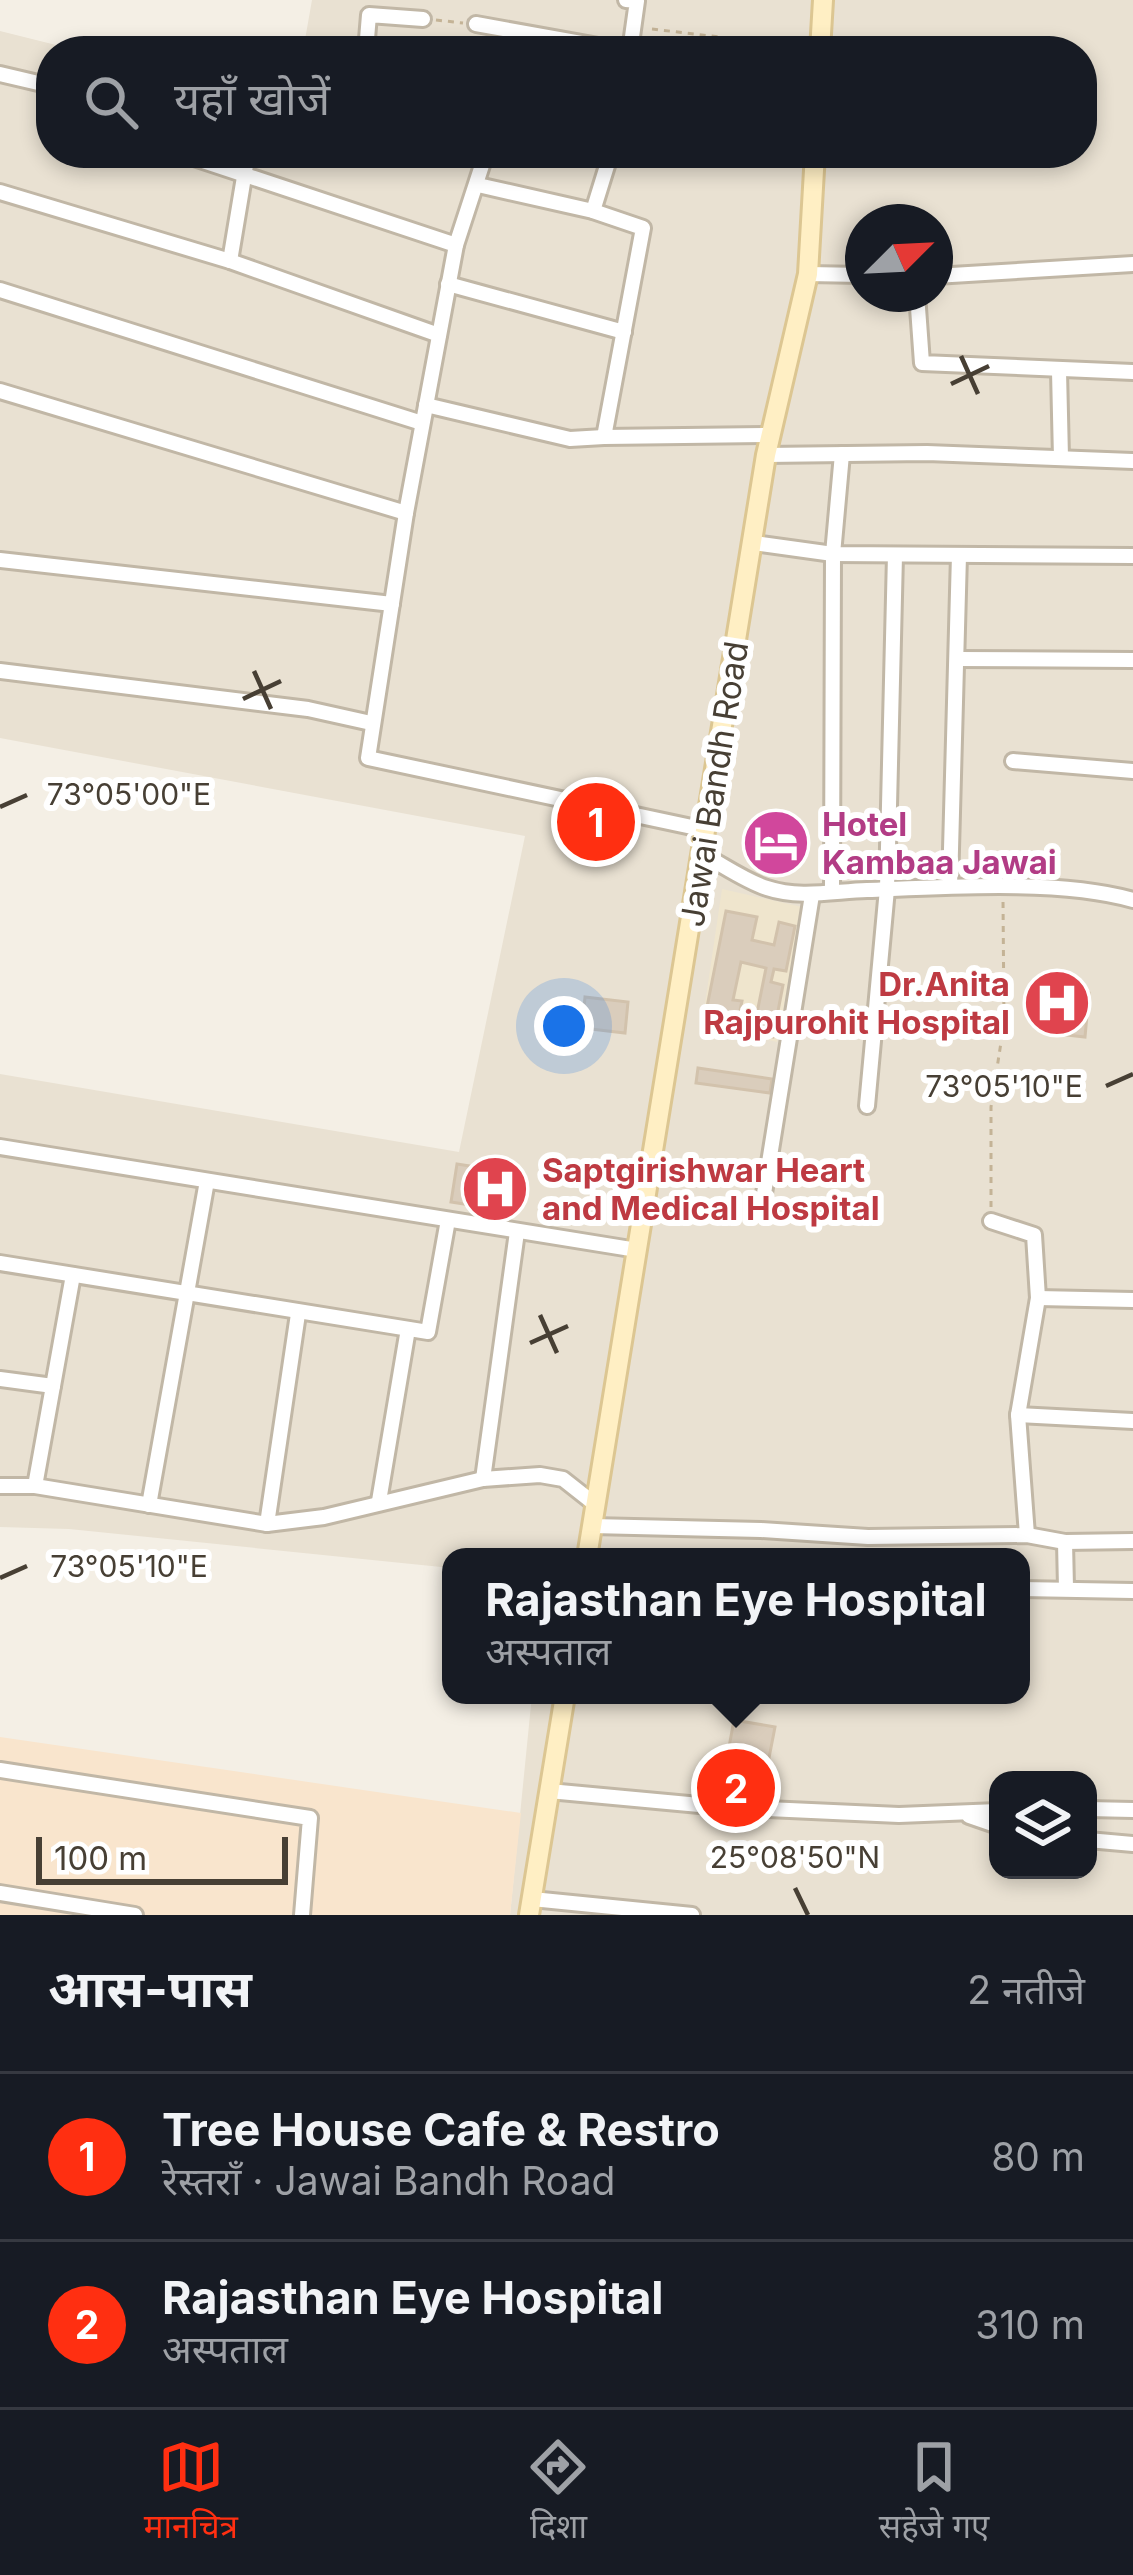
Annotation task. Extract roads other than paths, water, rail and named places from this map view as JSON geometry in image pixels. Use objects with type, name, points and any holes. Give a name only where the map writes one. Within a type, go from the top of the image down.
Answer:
[{"type":"street","points":[[626,0],[637,2],[630,36]]},
{"type":"street","points":[[821,36],[823,0]]},
{"type":"street","points":[[367,36],[369,15],[423,19]]},
{"type":"street","points":[[476,24],[544,36]]},
{"type":"street","points":[[0,74],[36,82]]},
{"type":"street","points":[[226,168],[456,244]]},
{"type":"street","points":[[230,261],[246,168]]},
{"type":"street","points":[[482,168],[456,244],[448,284],[368,758],[706,830]]},
{"type":"street","points":[[593,212],[606,168]]},
{"type":"street","name":"Jawai Bandh Road","points":[[588,1548],[768,445],[808,274],[813,168]]},
{"type":"street","points":[[478,185],[643,228],[604,437]]},
{"type":"street","points":[[0,192],[230,261],[439,335]]},
{"type":"street","points":[[953,274],[1133,264]]},
{"type":"street","points":[[808,274],[845,275]]},
{"type":"street","points":[[448,284],[624,332]]},
{"type":"street","points":[[0,290],[422,423]]},
{"type":"street","points":[[918,312],[922,363],[1133,372]]},
{"type":"street","points":[[1059,371],[1061,458]]},
{"type":"street","points":[[0,391],[406,514]]},
{"type":"street","points":[[426,405],[570,439],[768,445],[842,454],[1133,461]]},
{"type":"street","points":[[832,891],[833,554],[842,454]]},
{"type":"street","points":[[754,543],[833,554],[1133,556]]},
{"type":"street","points":[[868,1106],[887,889],[895,555]]},
{"type":"street","points":[[950,886],[959,555]]},
{"type":"street","points":[[0,560],[392,604]]},
{"type":"street","points":[[957,659],[1133,660]]},
{"type":"street","points":[[0,670],[308,709],[371,722]]},
{"type":"street","points":[[1013,761],[1133,772]]},
{"type":"street","points":[[702,854],[766,888],[812,895],[950,886],[1106,892],[1133,900]]},
{"type":"street","points":[[762,1206],[812,895]]},
{"type":"street","points":[[0,1147],[638,1250]]},
{"type":"street","points":[[148,1505],[207,1181]]},
{"type":"street","points":[[0,1264],[428,1332],[448,1220]]},
{"type":"street","points":[[991,1221],[1034,1235],[1038,1298],[1018,1415],[1027,1535]]},
{"type":"street","points":[[483,1479],[517,1232]]},
{"type":"street","points":[[35,1486],[73,1275]]},
{"type":"street","points":[[1038,1298],[1133,1300]]},
{"type":"street","points":[[267,1524],[298,1314]]},
{"type":"street","points":[[379,1501],[408,1329]]},
{"type":"street","points":[[0,1378],[53,1385]]},
{"type":"street","points":[[1018,1415],[1133,1421]]},
{"type":"street","points":[[0,1486],[35,1486],[267,1524],[324,1516],[483,1479],[540,1475],[563,1479],[596,1504]]},
{"type":"street","points":[[592,1526],[868,1538],[1027,1535],[1065,1542],[1133,1541]]},
{"type":"street","points":[[1065,1542],[1066,1588]]},
{"type":"street","points":[[1030,1589],[1133,1591]]},
{"type":"street","points":[[564,1704],[530,1907],[692,1915]]},
{"type":"street","points":[[0,1769],[310,1818],[302,1915]]},
{"type":"street","points":[[549,1791],[721,1807],[989,1812]]},
{"type":"street","points":[[1097,1809],[1133,1810]]},
{"type":"street","points":[[965,1815],[989,1823]]},
{"type":"street","points":[[1097,1841],[1133,1844]]},
{"type":"street","points":[[0,1893],[135,1915]]},
{"type":"place","name":"Tree House Cafe & Restro","points":[[596,822]]},
{"type":"place","name":"Hotel Kambaa Jawai","points":[[776,843]]},
{"type":"place","name":"Dr.Anita Rajpurohit Hospital","points":[[1057,1003]]},
{"type":"place","name":"Saptgirishwar Heart and Medical Hospital","points":[[495,1189]]},
{"type":"place","name":"Rajasthan Eye Hospital","points":[[736,1788]]}]
